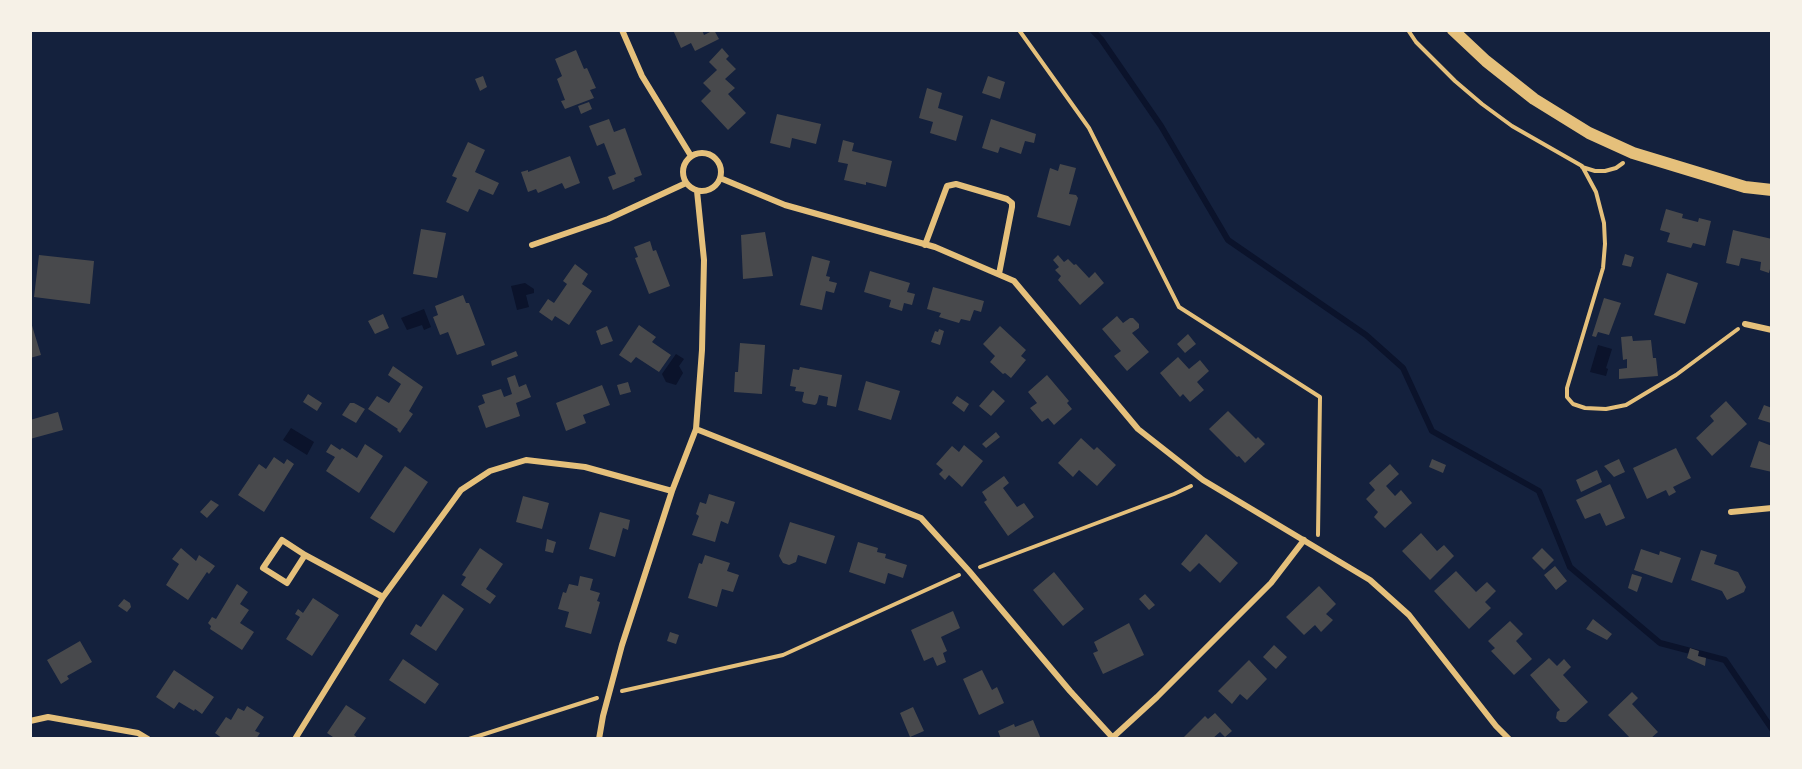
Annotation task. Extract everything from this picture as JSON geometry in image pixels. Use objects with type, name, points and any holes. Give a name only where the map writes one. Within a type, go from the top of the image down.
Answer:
[{"type":"main road","points":[[1453,30],[1486,61],[1534,99],[1589,133],[1633,153],[1744,187],[1772,190]]},
{"type":"street","points":[[622,30],[642,76],[691,156]]},
{"type":"street","points":[[702,152],[714,156],[721,166],[720,178],[718,183],[708,190],[697,191],[686,183],[683,177],[683,166],[691,156],[702,152]]},
{"type":"street","points":[[720,178],[784,205],[925,245],[1014,280],[1138,429],[1203,480],[1370,580],[1409,615],[1496,726],[1509,739]]},
{"type":"street","points":[[532,245],[608,219],[686,183]]},
{"type":"street","points":[[925,245],[947,186],[957,184],[1007,199],[1012,203],[1012,207],[999,274]]},
{"type":"street","points":[[599,739],[622,645],[672,491],[696,429],[702,350],[704,260],[697,191]]},
{"type":"street","points":[[1745,324],[1772,330]]},
{"type":"street","points":[[696,429],[921,518],[1112,738],[1157,697],[1271,583],[1304,540]]},
{"type":"street","points":[[295,739],[383,597],[461,490],[490,471],[526,460],[585,467],[672,491]]},
{"type":"street","points":[[1731,512],[1772,508]]},
{"type":"street","points":[[305,555],[287,583],[264,568],[282,540],[383,597]]},
{"type":"street","points":[[30,721],[48,717],[138,733],[148,739]]},
{"type":"path","points":[[1019,30],[1089,128],[1179,307],[1320,398],[1318,548]]},
{"type":"path","points":[[1408,30],[1416,42],[1482,104],[1512,126],[1582,166],[1594,171],[1616,168],[1633,153]]},
{"type":"path","points":[[1582,166],[1596,192],[1604,223],[1605,244],[1603,268],[1567,388],[1567,397],[1573,404],[1585,408],[1606,409],[1626,405],[1669,380],[1745,324]]},
{"type":"path","points":[[469,739],[609,694],[783,655],[969,571],[1174,494],[1203,480]]},
{"type":"water","points":[[525,283],[534,289],[534,293],[526,295],[529,307],[517,310],[511,286]]},
{"type":"water","points":[[424,309],[431,327],[424,330],[422,325],[407,330],[401,318]]},
{"type":"water","points":[[1598,345],[1612,349],[1606,376],[1590,372]]},
{"type":"water","points":[[676,354],[684,359],[679,366],[683,373],[676,385],[666,382],[662,374]]},
{"type":"water","points":[[291,428],[314,442],[307,455],[283,440]]},
{"type":"building","points":[[673,30],[702,30],[704,35],[714,30],[719,39],[695,51],[691,43],[681,48]]},
{"type":"building","points":[[722,48],[729,56],[726,59],[736,69],[725,79],[735,88],[728,94],[746,113],[728,130],[701,101],[711,91],[703,83],[717,70],[709,62]]},
{"type":"building","points":[[576,50],[596,88],[590,90],[594,98],[565,109],[561,101],[565,100],[557,79],[562,76],[555,59]]},
{"type":"building","points":[[483,76],[487,87],[480,91],[475,79]]},
{"type":"building","points":[[988,76],[1005,82],[1000,99],[982,93]]},
{"type":"building","points":[[927,88],[942,93],[938,108],[963,116],[956,141],[930,133],[933,122],[919,118]]},
{"type":"building","points":[[589,102],[592,109],[581,114],[578,106]]},
{"type":"building","points":[[777,114],[821,124],[816,144],[792,138],[790,148],[770,143]]},
{"type":"building","points":[[609,119],[614,132],[625,128],[642,175],[634,178],[635,181],[613,190],[608,177],[616,174],[604,143],[597,146],[589,126]]},
{"type":"building","points":[[991,119],[1036,134],[1034,143],[1025,141],[1021,154],[1000,147],[998,153],[982,148]]},
{"type":"building","points":[[843,140],[854,143],[852,151],[892,161],[886,187],[844,180],[848,164],[838,162]]},
{"type":"building","points":[[468,142],[485,150],[475,172],[499,183],[493,195],[479,189],[468,212],[446,202],[457,178],[452,176]]},
{"type":"building","points":[[570,156],[580,183],[565,189],[562,183],[538,193],[536,189],[528,192],[521,172],[528,170],[528,172]]},
{"type":"building","points":[[1060,164],[1076,168],[1069,194],[1076,195],[1078,198],[1070,226],[1037,217],[1050,168],[1058,171]]},
{"type":"building","points":[[1666,209],[1683,214],[1682,218],[1698,222],[1699,218],[1711,221],[1705,246],[1693,243],[1691,248],[1667,242],[1670,233],[1660,230]]},
{"type":"building","points":[[421,229],[446,233],[437,278],[413,274]]},
{"type":"building","points":[[1733,230],[1772,239],[1772,261],[1769,273],[1760,270],[1761,262],[1741,258],[1739,266],[1726,263]]},
{"type":"building","points":[[765,232],[773,276],[743,279],[741,235]]},
{"type":"building","points":[[650,241],[653,251],[656,250],[670,286],[649,294],[635,258],[638,257],[634,247]]},
{"type":"building","points":[[1625,254],[1634,257],[1631,267],[1622,265]]},
{"type":"building","points":[[39,255],[94,261],[90,304],[34,297]]},
{"type":"building","points":[[1058,255],[1064,262],[1068,259],[1074,265],[1076,264],[1089,278],[1095,272],[1104,283],[1080,305],[1058,280],[1061,276],[1055,270],[1059,267],[1053,260]]},
{"type":"building","points":[[812,256],[830,261],[826,276],[830,277],[829,281],[837,283],[834,293],[826,291],[822,310],[800,305]]},
{"type":"building","points":[[575,264],[588,274],[582,284],[592,291],[569,325],[555,316],[552,321],[539,312],[548,299],[554,303],[567,284],[563,281]]},
{"type":"building","points":[[870,271],[910,283],[907,292],[915,294],[912,305],[904,303],[902,311],[889,307],[891,300],[864,292]]},
{"type":"building","points":[[1667,273],[1698,283],[1685,324],[1654,315]]},
{"type":"building","points":[[933,287],[984,301],[981,312],[974,310],[970,321],[961,319],[959,323],[939,317],[941,313],[927,309]]},
{"type":"building","points":[[463,295],[466,303],[469,303],[485,345],[457,355],[448,332],[440,335],[433,317],[438,315],[435,306]]},
{"type":"building","points":[[1604,298],[1621,303],[1609,335],[1598,332],[1596,337],[1592,336]]},
{"type":"building","points":[[383,314],[389,328],[375,334],[368,321]]},
{"type":"building","points":[[1117,316],[1123,323],[1133,318],[1139,324],[1139,328],[1132,333],[1149,352],[1127,371],[1114,356],[1121,351],[1102,329]]},
{"type":"building","points":[[30,319],[41,355],[30,358]]},
{"type":"building","points":[[639,325],[656,337],[652,342],[671,355],[659,372],[636,357],[631,363],[619,355]]},
{"type":"building","points":[[607,326],[613,341],[601,345],[596,331]]},
{"type":"building","points":[[1000,326],[1026,350],[1021,356],[1026,360],[1011,378],[990,362],[995,356],[983,344]]},
{"type":"building","points":[[939,329],[944,331],[940,345],[931,342],[935,331],[938,332]]},
{"type":"building","points":[[1188,334],[1196,344],[1185,353],[1177,344]]},
{"type":"building","points":[[1632,336],[1633,341],[1651,340],[1658,376],[1619,379],[1619,369],[1627,368],[1627,359],[1623,360],[1621,337]]},
{"type":"building","points":[[740,343],[765,345],[762,394],[734,392]]},
{"type":"building","points":[[516,351],[518,356],[492,366],[491,361]]},
{"type":"building","points":[[1178,357],[1189,369],[1200,360],[1209,371],[1197,382],[1204,390],[1190,402],[1183,394],[1180,397],[1160,373]]},
{"type":"building","points":[[393,366],[423,387],[409,411],[413,414],[400,433],[398,429],[368,409],[377,396],[389,403],[401,384],[388,375]]},
{"type":"building","points":[[800,367],[842,375],[836,407],[827,405],[828,397],[819,395],[815,405],[802,401],[804,392],[795,391],[796,387],[790,386],[793,369],[799,370]]},
{"type":"building","points":[[515,375],[519,387],[526,384],[531,397],[516,403],[520,416],[486,428],[478,406],[485,403],[482,395],[501,389],[504,397],[512,394],[507,378]]},
{"type":"building","points":[[1047,375],[1069,401],[1067,403],[1072,409],[1054,425],[1048,418],[1042,422],[1030,408],[1037,403],[1028,392]]},
{"type":"building","points":[[866,381],[900,391],[891,420],[858,410]]},
{"type":"building","points":[[628,382],[631,392],[620,395],[617,385]]},
{"type":"building","points":[[602,385],[610,405],[583,415],[586,423],[566,431],[556,403]]},
{"type":"building","points":[[993,390],[1005,401],[991,416],[979,406]]},
{"type":"building","points":[[308,394],[322,403],[317,411],[303,402]]},
{"type":"building","points":[[957,396],[969,404],[964,412],[952,403]]},
{"type":"building","points":[[1726,401],[1747,424],[1712,456],[1696,438],[1714,421],[1710,416]]},
{"type":"building","points":[[350,403],[365,409],[356,423],[342,415]]},
{"type":"building","points":[[1764,405],[1772,408],[1771,423],[1758,419]]},
{"type":"building","points":[[1228,411],[1256,439],[1258,437],[1265,444],[1245,463],[1209,429]]},
{"type":"building","points":[[58,412],[63,430],[30,439],[30,420]]},
{"type":"building","points":[[996,432],[1000,437],[986,448],[982,444]]},
{"type":"building","points":[[1081,438],[1094,450],[1097,447],[1116,465],[1097,486],[1079,470],[1073,477],[1058,463]]},
{"type":"building","points":[[1759,441],[1772,446],[1772,472],[1750,467]]},
{"type":"building","points":[[331,444],[357,458],[365,444],[383,456],[359,493],[326,471],[335,457],[326,452]]},
{"type":"building","points":[[964,445],[983,461],[962,487],[949,475],[945,480],[939,474],[943,470],[936,464],[952,446],[959,452]]},
{"type":"building","points":[[1676,448],[1691,478],[1673,487],[1676,492],[1669,496],[1666,490],[1647,499],[1633,468]]},
{"type":"building","points":[[274,457],[284,464],[287,459],[294,464],[264,512],[238,495],[259,464],[266,469]]},
{"type":"building","points":[[1432,459],[1446,465],[1443,473],[1429,467]]},
{"type":"building","points":[[1619,459],[1625,472],[1614,477],[1604,466]]},
{"type":"building","points":[[1390,464],[1399,474],[1386,486],[1395,496],[1401,490],[1412,503],[1385,528],[1374,517],[1378,512],[1366,499],[1375,490],[1369,483]]},
{"type":"building","points":[[405,466],[428,482],[394,533],[370,518]]},
{"type":"building","points":[[1597,470],[1602,482],[1581,492],[1576,480]]},
{"type":"building","points":[[1004,476],[1009,483],[1003,488],[1017,507],[1024,503],[1034,517],[1008,536],[984,502],[987,500],[982,492]]},
{"type":"building","points":[[1610,484],[1625,518],[1606,526],[1600,513],[1585,519],[1576,500]]},
{"type":"building","points":[[709,494],[735,502],[728,524],[721,521],[715,542],[692,535],[699,516],[696,514],[700,502],[706,504]]},
{"type":"building","points":[[523,496],[549,503],[542,529],[516,522]]},
{"type":"building","points":[[211,500],[219,505],[207,518],[200,512]]},
{"type":"building","points":[[600,512],[630,520],[628,530],[623,528],[615,557],[589,549]]},
{"type":"building","points":[[790,522],[835,536],[826,564],[798,555],[796,562],[789,565],[783,563],[779,556]]},
{"type":"building","points":[[1421,533],[1437,551],[1444,545],[1454,556],[1430,580],[1402,551]]},
{"type":"building","points":[[1206,534],[1238,563],[1220,583],[1199,563],[1190,572],[1181,564]]},
{"type":"building","points":[[547,539],[556,542],[553,553],[545,551]]},
{"type":"building","points":[[858,542],[878,548],[877,552],[886,554],[885,558],[907,565],[903,578],[888,573],[885,584],[849,572]]},
{"type":"building","points":[[181,548],[196,561],[199,555],[215,566],[209,574],[207,572],[188,600],[166,585],[179,564],[172,559]]},
{"type":"building","points":[[480,548],[503,564],[486,589],[496,596],[490,604],[461,585],[466,577],[462,575]]},
{"type":"building","points":[[1542,548],[1554,560],[1544,570],[1532,558]]},
{"type":"building","points":[[1641,549],[1659,555],[1660,551],[1681,558],[1672,583],[1634,570]]},
{"type":"building","points":[[1701,550],[1717,555],[1714,564],[1738,572],[1746,587],[1744,592],[1727,600],[1722,591],[1691,580]]},
{"type":"building","points":[[705,555],[730,563],[727,571],[739,575],[733,592],[722,589],[717,607],[688,598],[699,563],[702,564]]},
{"type":"building","points":[[1555,566],[1567,581],[1556,590],[1544,575]]},
{"type":"building","points":[[1456,571],[1476,592],[1487,582],[1496,591],[1485,602],[1491,608],[1469,629],[1434,591]]},
{"type":"building","points":[[1054,572],[1084,609],[1063,626],[1033,590]]},
{"type":"building","points":[[1632,574],[1642,577],[1637,592],[1628,588]]},
{"type":"building","points":[[580,576],[593,579],[590,590],[600,593],[597,601],[600,602],[591,634],[565,627],[569,612],[558,609],[563,592],[566,593],[569,584],[578,586]]},
{"type":"building","points":[[237,584],[248,592],[240,604],[249,610],[240,623],[254,632],[242,650],[210,629],[211,626],[208,623],[212,617],[216,619]]},
{"type":"building","points":[[1319,586],[1336,604],[1326,614],[1333,620],[1321,632],[1315,625],[1304,635],[1286,617]]},
{"type":"building","points":[[443,594],[464,609],[436,651],[410,634],[416,624],[421,627]]},
{"type":"building","points":[[1145,594],[1155,605],[1149,610],[1139,599]]},
{"type":"building","points":[[313,598],[339,615],[312,656],[286,639],[300,617],[295,614],[298,609],[303,613]]},
{"type":"building","points":[[124,599],[130,603],[131,607],[127,612],[118,606]]},
{"type":"building","points":[[953,611],[960,628],[941,637],[947,651],[943,653],[946,662],[937,666],[933,657],[924,661],[911,630]]},
{"type":"building","points":[[1593,619],[1612,634],[1607,640],[1586,629]]},
{"type":"building","points":[[1510,621],[1523,634],[1516,641],[1532,659],[1514,675],[1491,651],[1495,648],[1488,641]]},
{"type":"building","points":[[1129,623],[1144,655],[1103,674],[1093,653],[1098,651],[1094,642]]},
{"type":"building","points":[[670,632],[679,635],[676,644],[667,641]]},
{"type":"building","points":[[80,641],[92,662],[67,676],[69,679],[61,684],[47,660]]},
{"type":"building","points":[[1274,645],[1287,657],[1276,669],[1263,657]]},
{"type":"building","points":[[1690,648],[1699,651],[1698,656],[1706,658],[1705,666],[1687,658]]},
{"type":"building","points":[[1549,658],[1557,666],[1564,659],[1571,667],[1563,675],[1588,702],[1566,722],[1560,722],[1556,718],[1560,710],[1530,675]]},
{"type":"building","points":[[403,659],[439,684],[425,704],[389,680]]},
{"type":"building","points":[[1249,660],[1267,679],[1247,700],[1240,694],[1232,704],[1218,691]]},
{"type":"building","points":[[174,670],[214,697],[202,714],[179,702],[174,709],[156,697]]},
{"type":"building","points":[[982,670],[992,690],[997,687],[1004,703],[979,715],[963,679]]},
{"type":"building","points":[[1632,692],[1638,698],[1632,704],[1658,732],[1650,739],[1631,739],[1608,715]]},
{"type":"building","points":[[346,705],[366,718],[354,735],[359,739],[336,739],[327,733]]},
{"type":"building","points":[[247,706],[264,717],[255,731],[260,733],[256,739],[223,739],[215,733],[226,717],[231,720],[238,708],[244,711]]},
{"type":"building","points":[[913,707],[924,731],[910,737],[900,713]]},
{"type":"building","points":[[1215,713],[1232,731],[1225,737],[1220,732],[1212,739],[1182,739],[1205,716],[1208,719]]},
{"type":"building","points":[[1033,720],[1041,739],[1001,739],[998,731],[1014,724],[1015,727]]},
{"type":"waterway","points":[[1092,30],[1101,39],[1161,126],[1228,240],[1366,335],[1403,368],[1432,431],[1539,491],[1570,567],[1660,643],[1725,660],[1772,729]]}]
